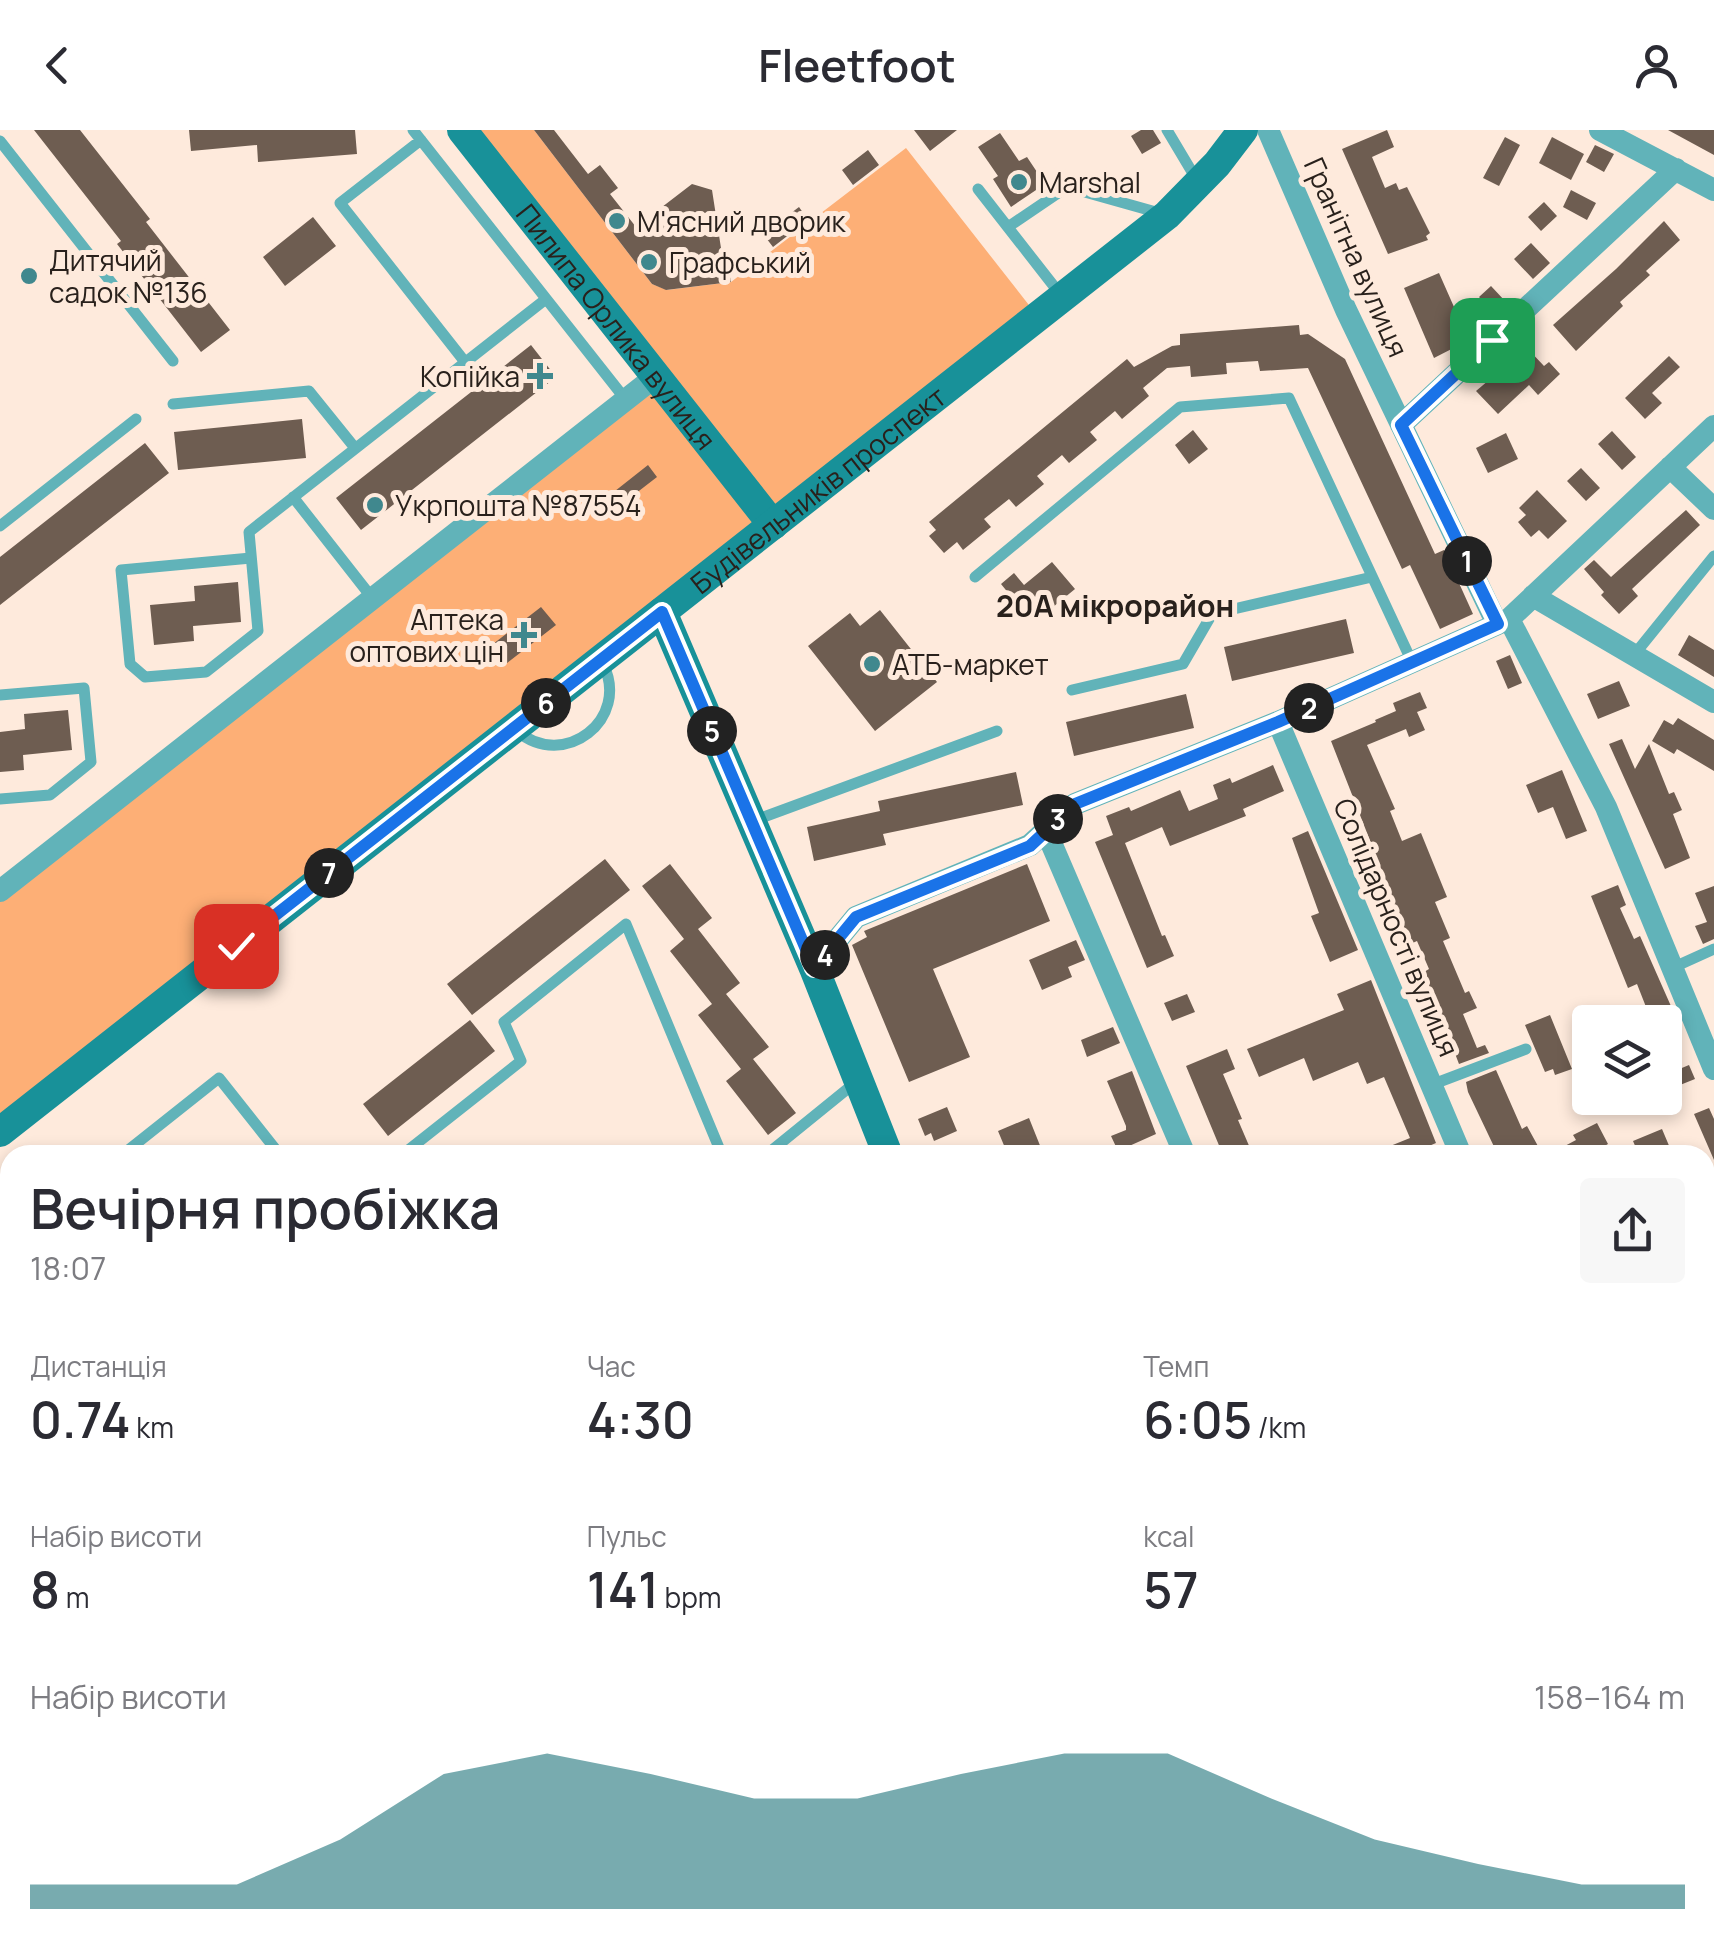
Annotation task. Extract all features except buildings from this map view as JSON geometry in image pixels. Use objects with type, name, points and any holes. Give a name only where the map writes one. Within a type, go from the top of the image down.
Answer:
[{"type":"main road","name":"Пилипа Орлика вулиця","points":[[462,130],[773,525]]},
{"type":"main road","name":"Будівельників проспект","points":[[0,1132],[1167,215],[1199,184],[1243,130]]},
{"type":"main road","points":[[662,612],[814,968],[884,1145]]},
{"type":"street","name":"Гранітна вулиця","points":[[1268,130],[1318,250],[1401,425],[1606,807],[1714,1069]]},
{"type":"street","points":[[1600,130],[1714,190]]},
{"type":"street","points":[[1401,425],[1676,169]]},
{"type":"street","points":[[0,891],[656,376]]},
{"type":"street","points":[[814,968],[856,917],[1030,846],[1075,804],[1278,722],[1503,621],[1713,428]]},
{"type":"street","points":[[1670,467],[1714,509]]},
{"type":"street","points":[[1533,596],[1714,702]]},
{"type":"street","name":"Солідарності вулиця","points":[[1278,722],[1457,1145]]},
{"type":"street","points":[[1046,831],[1181,1145]]},
{"type":"lane","points":[[1168,130],[1199,184]]},
{"type":"lane","points":[[465,362],[340,203],[417,135],[626,400]]},
{"type":"lane","points":[[0,141],[173,361]]},
{"type":"lane","points":[[1008,227],[1067,187],[1167,215]]},
{"type":"lane","points":[[978,189],[1063,297]]},
{"type":"lane","points":[[251,558],[121,570],[130,664],[145,678],[206,672],[258,632],[251,558],[248,532],[546,299]]},
{"type":"lane","points":[[173,404],[309,391],[355,448]]},
{"type":"lane","points":[[975,576],[1180,407],[1289,398],[1412,662]]},
{"type":"lane","points":[[0,526],[136,419]]},
{"type":"lane","points":[[293,498],[373,598]]},
{"type":"lane","points":[[1634,655],[1714,556]]},
{"type":"lane","points":[[1072,690],[1183,664],[1212,614],[1372,577]]},
{"type":"lane","points":[[514,728],[525,737],[550,746],[578,741],[589,734],[606,713],[610,700],[607,672],[601,660]]},
{"type":"lane","points":[[0,695],[84,688],[91,762],[50,795],[0,799]]},
{"type":"lane","points":[[750,823],[998,731]]},
{"type":"lane","points":[[415,1145],[520,1061],[504,1022],[626,924],[718,1145]]},
{"type":"lane","points":[[1672,968],[1714,949]]},
{"type":"lane","points":[[1431,1085],[1526,1049]]},
{"type":"lane","points":[[135,1145],[219,1078],[272,1145]]},
{"type":"lane","points":[[778,1145],[858,1080]]},
{"type":"shaded area","points":[[478,130],[534,130],[652,284],[667,290],[731,282],[906,148],[1032,309],[777,510]]},
{"type":"shaded area","points":[[653,388],[759,523],[0,1119],[0,901]]},
{"type":"place","name":"Marshal","points":[[1019,182]]},
{"type":"place","name":"М'ясний дворик","points":[[617,221]]},
{"type":"place","name":"Графський","points":[[649,262]]},
{"type":"place","name":"Дитячий садок №136","points":[[29,276]]},
{"type":"place","name":"Копійка","points":[[540,376]]},
{"type":"place","name":"Укрпошта №87554","points":[[375,505]]},
{"type":"place","name":"Аптека оптових цін","points":[[524,635]]},
{"type":"place","name":"АТБ-маркет","points":[[872,664]]},
{"type":"district","name":"20А мікрорайон","points":[[1115,605]]},
{"type":"route","points":[[236,946],[662,612],[814,968],[856,917],[1030,846],[1075,804],[1278,722],[1498,624],[1401,425],[1492,340]]}]
